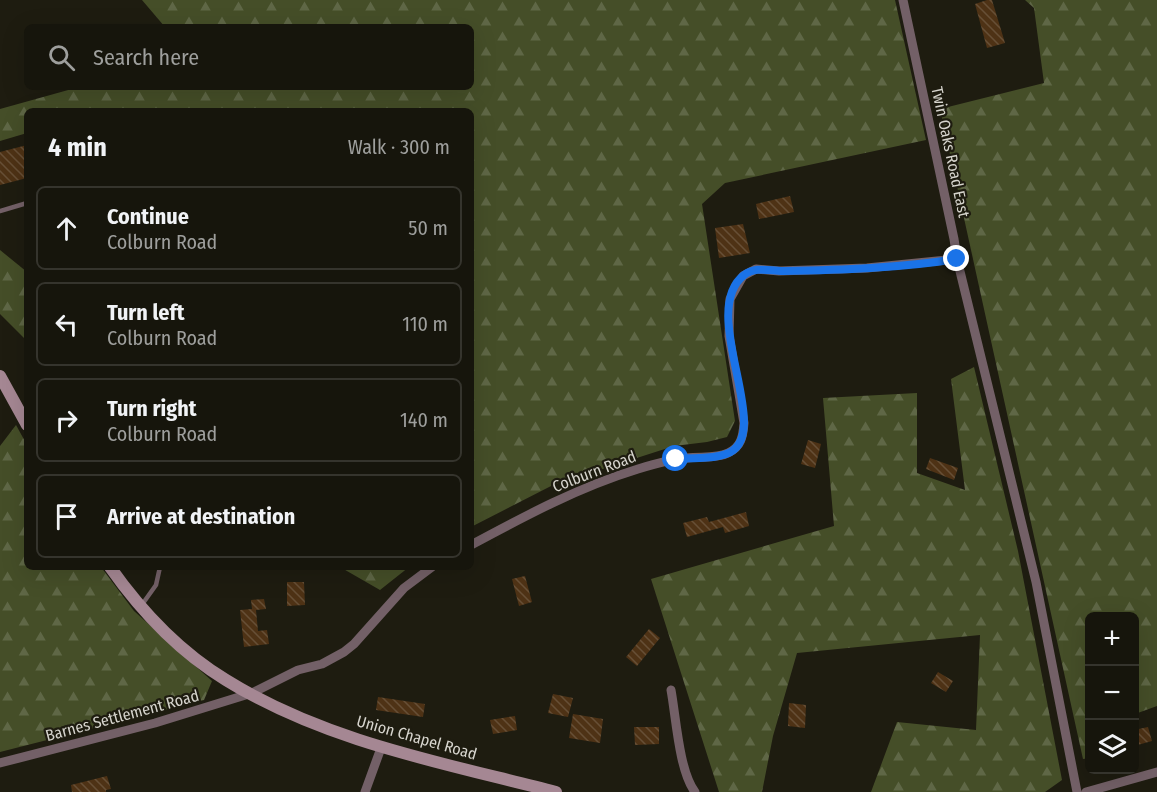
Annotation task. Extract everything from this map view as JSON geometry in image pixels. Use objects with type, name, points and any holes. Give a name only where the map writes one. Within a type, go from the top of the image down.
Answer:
[{"type":"street","name":"Twin Oaks Road East","points":[[903,0],[957,259],[1036,582],[1077,792]]},
{"type":"street","name":"Colburn Road","points":[[474,543],[534,511],[603,481],[676,459],[726,454],[737,448],[743,436],[744,417],[729,336],[730,299],[743,276],[756,269],[779,271],[867,268],[957,259]]},
{"type":"street","points":[[0,376],[24,420]]},
{"type":"street","name":"Union Chapel Road","points":[[112,570],[166,634],[186,651],[226,680],[275,707],[381,748],[556,792]]},
{"type":"street","points":[[252,693],[291,673],[322,664],[344,652],[404,588],[428,570]]},
{"type":"street","points":[[671,690],[686,776],[695,792]]},
{"type":"street","name":"Barnes Settlement Road","points":[[0,763],[155,723],[252,693]]},
{"type":"street","points":[[365,792],[381,748]]},
{"type":"street","points":[[1086,792],[1157,772]]},
{"type":"lane","points":[[0,211],[24,204]]},
{"type":"lane","points":[[141,606],[156,585],[159,570]]},
{"type":"green space","points":[[142,0],[895,0],[926,140],[725,183],[702,204],[735,421],[727,437],[674,446],[553,485],[474,525],[474,108],[24,108],[24,134],[0,141],[0,109],[68,90],[474,90],[474,24],[162,24]]},
{"type":"green space","points":[[1025,0],[1157,0],[1157,706],[1139,713],[1139,612],[1085,612],[1085,759],[1083,759],[940,109],[1044,83],[1034,8]]},
{"type":"green space","points":[[0,250],[24,270],[24,338],[0,314]]},
{"type":"green space","points":[[974,367],[1018,551],[1062,780],[1045,792],[871,792],[897,722],[976,730],[980,635],[797,653],[773,736],[762,792],[719,792],[651,579],[834,526],[823,398],[917,393],[917,473],[965,490],[951,379]]},
{"type":"green space","points":[[16,425],[24,440],[24,570],[103,570],[134,611],[212,681],[204,700],[0,752],[0,446]]},
{"type":"green space","points":[[345,570],[405,570],[380,590]]},
{"type":"building","points":[[992,0],[1005,43],[987,48],[975,4]]},
{"type":"building","points":[[24,146],[24,179],[0,185],[0,152]]},
{"type":"building","points":[[790,196],[794,212],[759,219],[756,204]]},
{"type":"building","points":[[743,224],[750,253],[719,258],[715,228]]},
{"type":"building","points":[[808,440],[821,444],[815,468],[801,464]]},
{"type":"building","points":[[930,458],[958,468],[954,480],[926,469]]},
{"type":"building","points":[[746,512],[749,526],[725,533],[723,527],[687,537],[683,523],[707,517],[709,522]]},
{"type":"building","points":[[525,576],[532,602],[519,606],[512,579]]},
{"type":"building","points":[[287,582],[304,582],[305,605],[287,606]]},
{"type":"building","points":[[264,599],[266,609],[256,610],[258,631],[267,630],[269,644],[244,647],[240,610],[252,609],[251,600]]},
{"type":"building","points":[[649,629],[660,638],[637,666],[626,657]]},
{"type":"building","points":[[938,672],[953,681],[946,692],[931,683]]},
{"type":"building","points":[[553,694],[573,698],[568,717],[548,713]]},
{"type":"building","points":[[378,697],[425,704],[423,717],[376,710]]},
{"type":"building","points":[[789,703],[806,705],[805,728],[788,726]]},
{"type":"building","points":[[573,714],[603,719],[600,743],[569,738]]},
{"type":"building","points":[[515,716],[517,730],[493,734],[490,720]]},
{"type":"building","points":[[634,727],[659,727],[659,744],[635,745]]},
{"type":"building","points":[[1148,727],[1152,741],[1139,745],[1139,729]]},
{"type":"building","points":[[107,776],[111,789],[106,792],[72,792],[71,785]]},
{"type":"route","points":[[676,459],[726,454],[737,448],[743,436],[743,410],[729,336],[730,299],[743,276],[756,269],[779,271],[867,268],[957,259]]}]
